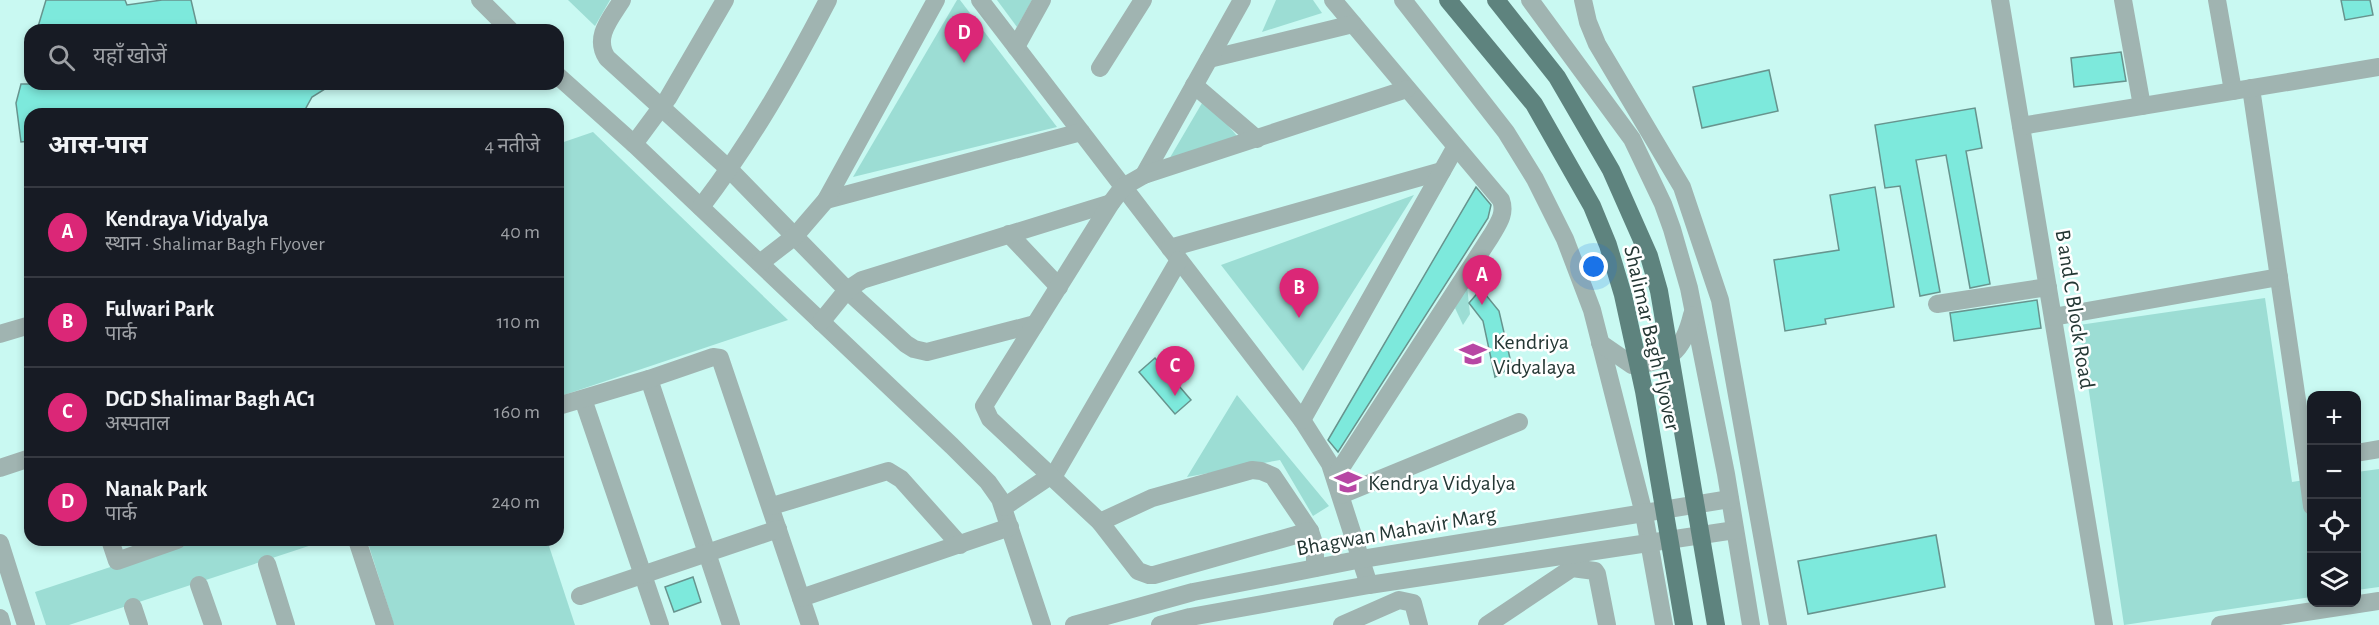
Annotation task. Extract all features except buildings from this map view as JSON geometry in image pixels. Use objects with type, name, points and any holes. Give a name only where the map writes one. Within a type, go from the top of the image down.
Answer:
[{"type":"main road","name":"Shalimar Bagh Flyover","points":[[1448,0],[1534,104],[1592,206],[1608,245],[1623,295],[1644,391],[1684,625]]},
{"type":"main road","name":"Shalimar Bagh Flyover","points":[[1496,0],[1557,77],[1575,106],[1611,170],[1649,256],[1659,291],[1716,625]]},
{"type":"street","points":[[480,0],[504,24]]},
{"type":"street","points":[[622,0],[600,42],[607,58],[730,170],[847,290],[906,344],[927,352],[1035,324]]},
{"type":"street","points":[[634,144],[661,107],[725,0]]},
{"type":"street","points":[[701,207],[730,170],[789,75],[828,0]]},
{"type":"street","points":[[760,263],[795,236],[826,200],[936,0]]},
{"type":"street","points":[[980,0],[1302,420],[1330,464],[1369,585]]},
{"type":"street","points":[[1016,47],[1042,0]]},
{"type":"street","points":[[1100,68],[1143,0]]},
{"type":"street","points":[[1144,175],[1242,0]]},
{"type":"street","points":[[1332,0],[1504,207],[1502,215],[1335,477]]},
{"type":"street","points":[[1403,0],[1506,132],[1535,179],[1565,239],[1592,310],[1644,514],[1665,625]]},
{"type":"street","points":[[1530,0],[1632,139],[1663,204],[1693,310],[1730,499],[1751,625]]},
{"type":"street","points":[[1583,0],[1592,32],[1672,168],[1690,205],[1696,224],[1724,318],[1778,625]]},
{"type":"street","name":"B and C Block Road","points":[[2000,0],[2104,625]]},
{"type":"street","points":[[2123,0],[2142,106]]},
{"type":"street","points":[[2217,0],[2233,91]]},
{"type":"street","points":[[1209,59],[1353,24]]},
{"type":"street","points":[[2021,126],[2379,67]]},
{"type":"street","points":[[564,81],[701,207],[988,482],[1004,507],[1042,625]]},
{"type":"street","points":[[1194,85],[1257,139]]},
{"type":"street","points":[[2251,88],[2307,449]]},
{"type":"street","points":[[1310,531],[1149,575],[1138,570],[1100,522],[1049,477],[990,419],[984,406],[1123,187],[1144,175],[1407,89]]},
{"type":"street","points":[[826,200],[1081,132]]},
{"type":"street","points":[[1302,420],[1455,148]]},
{"type":"street","points":[[1004,507],[1049,477],[1060,465],[1175,254],[1443,171]]},
{"type":"street","points":[[821,322],[847,290],[862,280],[1111,203]]},
{"type":"street","points":[[1672,230],[1696,224]]},
{"type":"street","points":[[1009,234],[1059,287]]},
{"type":"street","points":[[2053,317],[2279,277]]},
{"type":"street","points":[[1936,304],[2048,287]]},
{"type":"street","points":[[1600,343],[1632,365],[1664,360],[1677,350],[1687,336],[1693,310]]},
{"type":"street","points":[[0,333],[24,327]]},
{"type":"street","points":[[564,404],[713,357],[723,360],[810,625]]},
{"type":"street","points":[[649,379],[731,625]]},
{"type":"street","points":[[583,399],[660,625]]},
{"type":"street","points":[[1341,495],[1519,422]]},
{"type":"street","points":[[2361,452],[2379,450]]},
{"type":"street","points":[[0,468],[24,460]]},
{"type":"street","points":[[1100,522],[1152,498],[1252,470],[1261,471],[1273,476],[1310,531],[1315,546],[1315,568]]},
{"type":"street","points":[[771,506],[888,471],[901,479],[960,545]]},
{"type":"street","name":"Bhagwan Mahavir Marg","points":[[1074,625],[1122,619],[1193,592],[1315,568],[1730,499]]},
{"type":"street","points":[[801,598],[1010,527]]},
{"type":"street","points":[[580,596],[778,529]]},
{"type":"street","points":[[1160,625],[1190,617],[1369,585],[1735,530]]},
{"type":"street","points":[[0,543],[26,625]]},
{"type":"street","points":[[112,546],[117,561],[160,546]]},
{"type":"street","points":[[359,546],[385,625]]},
{"type":"street","points":[[267,564],[286,625]]},
{"type":"street","points":[[1486,625],[1572,568],[1585,568],[1597,574],[1607,625]]},
{"type":"street","points":[[200,585],[213,625]]},
{"type":"street","points":[[1342,625],[1399,600],[1413,603],[1419,625]]},
{"type":"street","points":[[2230,624],[2324,612],[2379,601]]},
{"type":"street","points":[[133,607],[139,625]]},
{"type":"street","points":[[0,618],[2,625]]},
{"type":"green space","points":[[568,0],[610,0],[595,26]]},
{"type":"green space","points":[[957,0],[960,0],[1057,127],[853,177]]},
{"type":"green space","points":[[997,0],[1032,0],[1017,27]]},
{"type":"green space","points":[[1276,0],[1313,0],[1322,13],[1262,32]]},
{"type":"green space","points":[[1205,98],[1237,136],[1168,161]]},
{"type":"green space","points":[[593,132],[788,320],[564,395],[564,142]]},
{"type":"green space","points":[[1414,195],[1303,371],[1221,265]]},
{"type":"green space","points":[[1467,286],[1470,314],[1463,325],[1455,308]]},
{"type":"green space","points":[[2265,298],[2292,482],[2307,480],[2307,598],[2124,625],[2079,325]]},
{"type":"green space","points":[[1237,395],[1329,506],[1313,516],[1280,460],[1187,477]]},
{"type":"green space","points":[[2379,469],[2379,587],[2361,589],[2361,499],[2361,471]]},
{"type":"green space","points":[[174,546],[309,546],[69,625],[46,625],[35,592]]},
{"type":"green space","points":[[369,546],[549,546],[575,625],[394,625]]},
{"type":"place","name":"Nanak Park","points":[[964,63]]},
{"type":"place","name":"Kendraya Vidyalya","points":[[1482,305]]},
{"type":"place","name":"Fulwari Park","points":[[1299,318]]},
{"type":"place","name":"Kendriya Vidyalaya","points":[[1473,354]]},
{"type":"place","name":"DGD Shalimar Bagh AC1","points":[[1175,396]]},
{"type":"place","name":"Kendrya Vidyalya","points":[[1348,482]]}]
